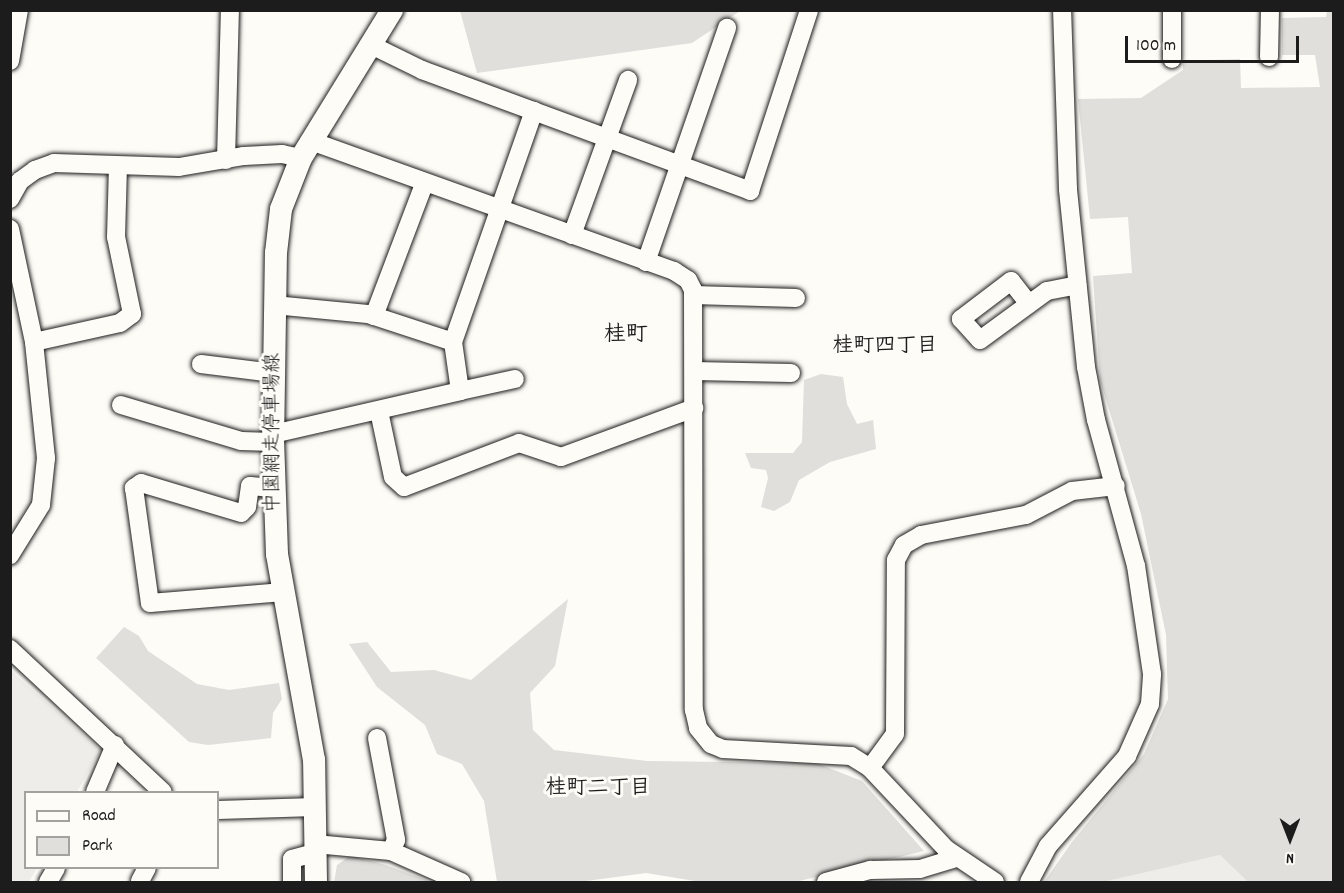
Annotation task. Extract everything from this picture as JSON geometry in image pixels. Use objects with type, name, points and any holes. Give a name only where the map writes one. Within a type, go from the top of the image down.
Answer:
[{"type":"main road","name":"中園網走停車場線","points":[[316,882],[314,760],[284,592],[273,488],[274,305],[281,210],[306,150],[392,10]]},
{"type":"street","points":[[10,61],[19,10]]},
{"type":"street","points":[[226,160],[230,10]]},
{"type":"street","points":[[371,45],[422,70],[750,191],[809,10]]},
{"type":"street","points":[[1029,882],[1048,846],[1126,756],[1150,704],[1152,650],[1116,486],[1090,394],[1077,285],[1063,125],[1062,10]]},
{"type":"street","points":[[1172,10],[1172,59]]},
{"type":"street","points":[[1269,57],[1270,10]]},
{"type":"street","points":[[646,261],[727,28]]},
{"type":"street","points":[[572,235],[628,80]]},
{"type":"street","points":[[460,391],[453,342],[534,111]]},
{"type":"street","points":[[10,199],[15,174],[54,163],[179,167],[306,150],[425,182],[646,261],[688,280],[693,296],[694,710],[698,729],[705,739],[723,749],[841,753],[870,768],[957,858],[995,882]]},
{"type":"street","points":[[34,342],[120,323],[132,314],[116,237],[118,166]]},
{"type":"street","points":[[374,316],[425,182]]},
{"type":"street","points":[[10,229],[34,342],[46,458],[45,485],[37,515],[10,555]]},
{"type":"street","points":[[1029,304],[1047,291],[1077,285]]},
{"type":"street","points":[[693,296],[796,298]]},
{"type":"street","points":[[274,305],[374,316],[453,342]]},
{"type":"street","points":[[201,364],[273,374]]},
{"type":"street","points":[[694,371],[790,373]]},
{"type":"street","points":[[121,405],[241,441],[273,438],[515,379]]},
{"type":"street","points":[[379,411],[393,477],[404,487],[519,443],[561,457],[694,408]]},
{"type":"street","points":[[273,488],[250,486],[247,507],[241,513],[141,483],[134,488],[150,603],[284,592]]},
{"type":"street","points":[[870,768],[895,734],[896,560],[904,545],[921,535],[1026,515],[1072,490],[1116,486]]},
{"type":"street","points":[[10,649],[162,791]]},
{"type":"street","points":[[377,738],[396,840],[391,851]]},
{"type":"street","points":[[94,791],[115,745]]},
{"type":"street","points":[[219,810],[315,807]]},
{"type":"street","points":[[292,882],[292,859],[315,848],[391,851],[461,882]]},
{"type":"street","points":[[826,882],[870,870],[920,869],[957,858]]},
{"type":"shaded area","points":[[10,670],[101,750],[78,791],[24,791],[24,869],[36,869],[29,882],[11,882]]},
{"type":"shaded area","points":[[1220,855],[1248,882],[1103,882],[1135,874]]},
{"type":"green space","points":[[460,11],[740,11],[692,43],[477,73]]},
{"type":"green space","points":[[1327,11],[1334,11],[1333,882],[1248,882],[1220,855],[1103,882],[1044,882],[1072,842],[1144,754],[1168,699],[1166,635],[1141,514],[1100,380],[1093,276],[1132,273],[1128,217],[1090,219],[1078,99],[1141,98],[1183,70],[1183,61],[1240,59],[1241,88],[1320,87],[1315,55],[1282,55],[1282,18],[1326,17]]},
{"type":"green space","points":[[821,374],[843,377],[847,404],[857,424],[873,420],[876,449],[830,462],[799,480],[790,502],[774,511],[761,507],[768,478],[766,470],[751,468],[745,453],[793,453],[802,442],[804,380]]},
{"type":"green space","points":[[568,599],[555,666],[530,693],[533,730],[554,750],[647,761],[816,763],[862,781],[924,851],[795,882],[701,882],[646,873],[586,881],[497,882],[484,801],[462,764],[437,754],[425,725],[377,687],[349,644],[367,642],[391,672],[434,670],[471,680]]},
{"type":"green space","points":[[124,627],[139,636],[148,651],[197,684],[229,690],[279,683],[282,699],[273,713],[271,738],[208,745],[189,742],[96,658]]},
{"type":"green space","points":[[350,856],[386,865],[431,882],[334,882],[337,865]]},
{"type":"district","name":"桂町","points":[[626,336]]},
{"type":"district","name":"桂町四丁目","points":[[885,347]]},
{"type":"district","name":"桂町二丁目","points":[[598,789]]}]
